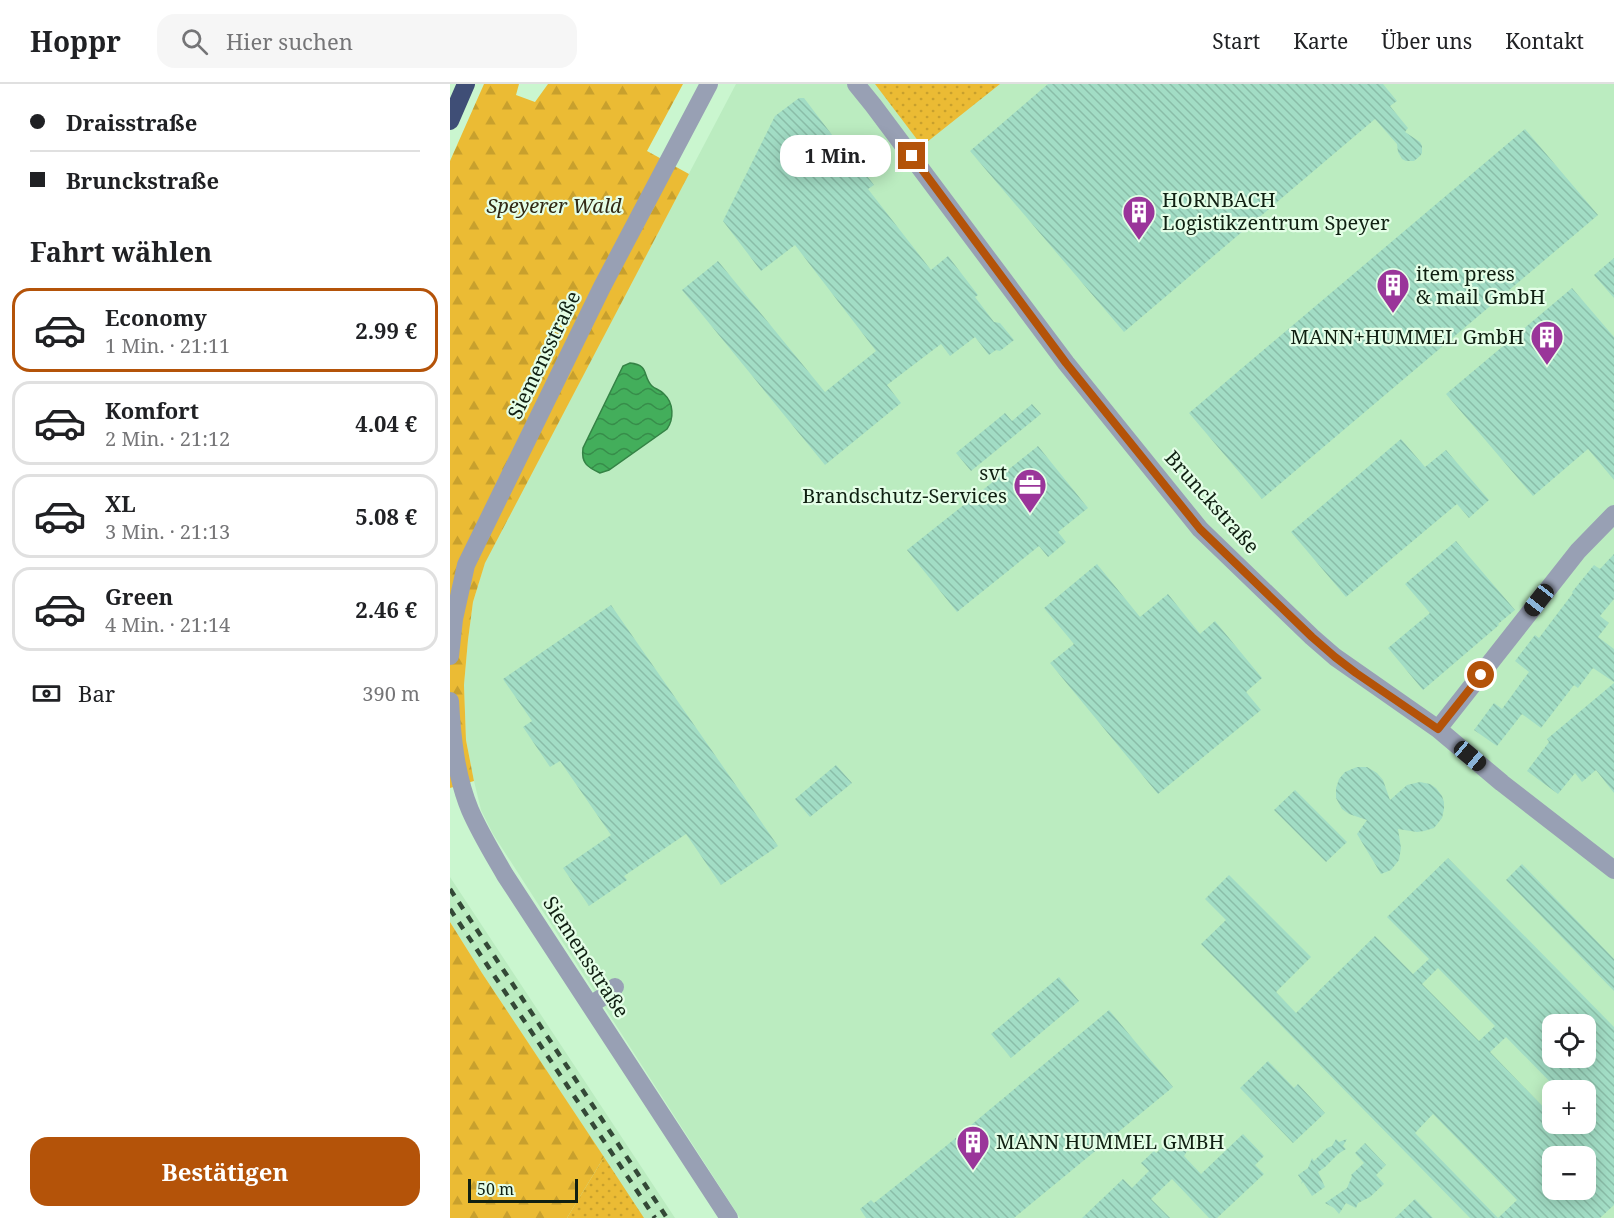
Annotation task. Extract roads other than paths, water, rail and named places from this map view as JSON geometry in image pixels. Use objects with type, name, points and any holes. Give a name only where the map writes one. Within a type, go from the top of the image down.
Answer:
[{"type":"highway","points":[[450,121],[466,84]]},
{"type":"street","name":"Siemensstraße","points":[[450,656],[454,619],[466,565],[602,287],[709,84]]},
{"type":"street","name":"Brunckstraße","points":[[856,84],[1066,363],[1200,529],[1335,657],[1438,729],[1502,783],[1614,870]]},
{"type":"street","points":[[1438,729],[1578,551],[1614,514]]},
{"type":"street","name":"Siemensstraße","points":[[450,701],[457,762],[469,808],[484,839],[505,875],[729,1218]]},
{"type":"street","points":[[590,1005],[615,987]]},
{"type":"water","points":[[630,363],[640,366],[652,386],[661,391],[670,402],[671,421],[667,429],[609,470],[600,473],[586,464],[583,448],[623,366]]},
{"type":"railway","points":[[450,889],[667,1218]]},
{"type":"railway","points":[[450,909],[655,1218]]},
{"type":"place","name":"HORNBACH Logistikzentrum Speyer","points":[[1139,241]]},
{"type":"place","name":"item press & mail GmbH","points":[[1393,314]]},
{"type":"place","name":"MANN+HUMMEL GmbH","points":[[1547,366]]},
{"type":"place","name":"svt Brandschutz-Services","points":[[1030,514]]},
{"type":"place","name":"MANN HUMMEL GMBH","points":[[973,1171]]},
{"type":"park label","name":"Speyerer Wald","points":[[554,206]]}]
